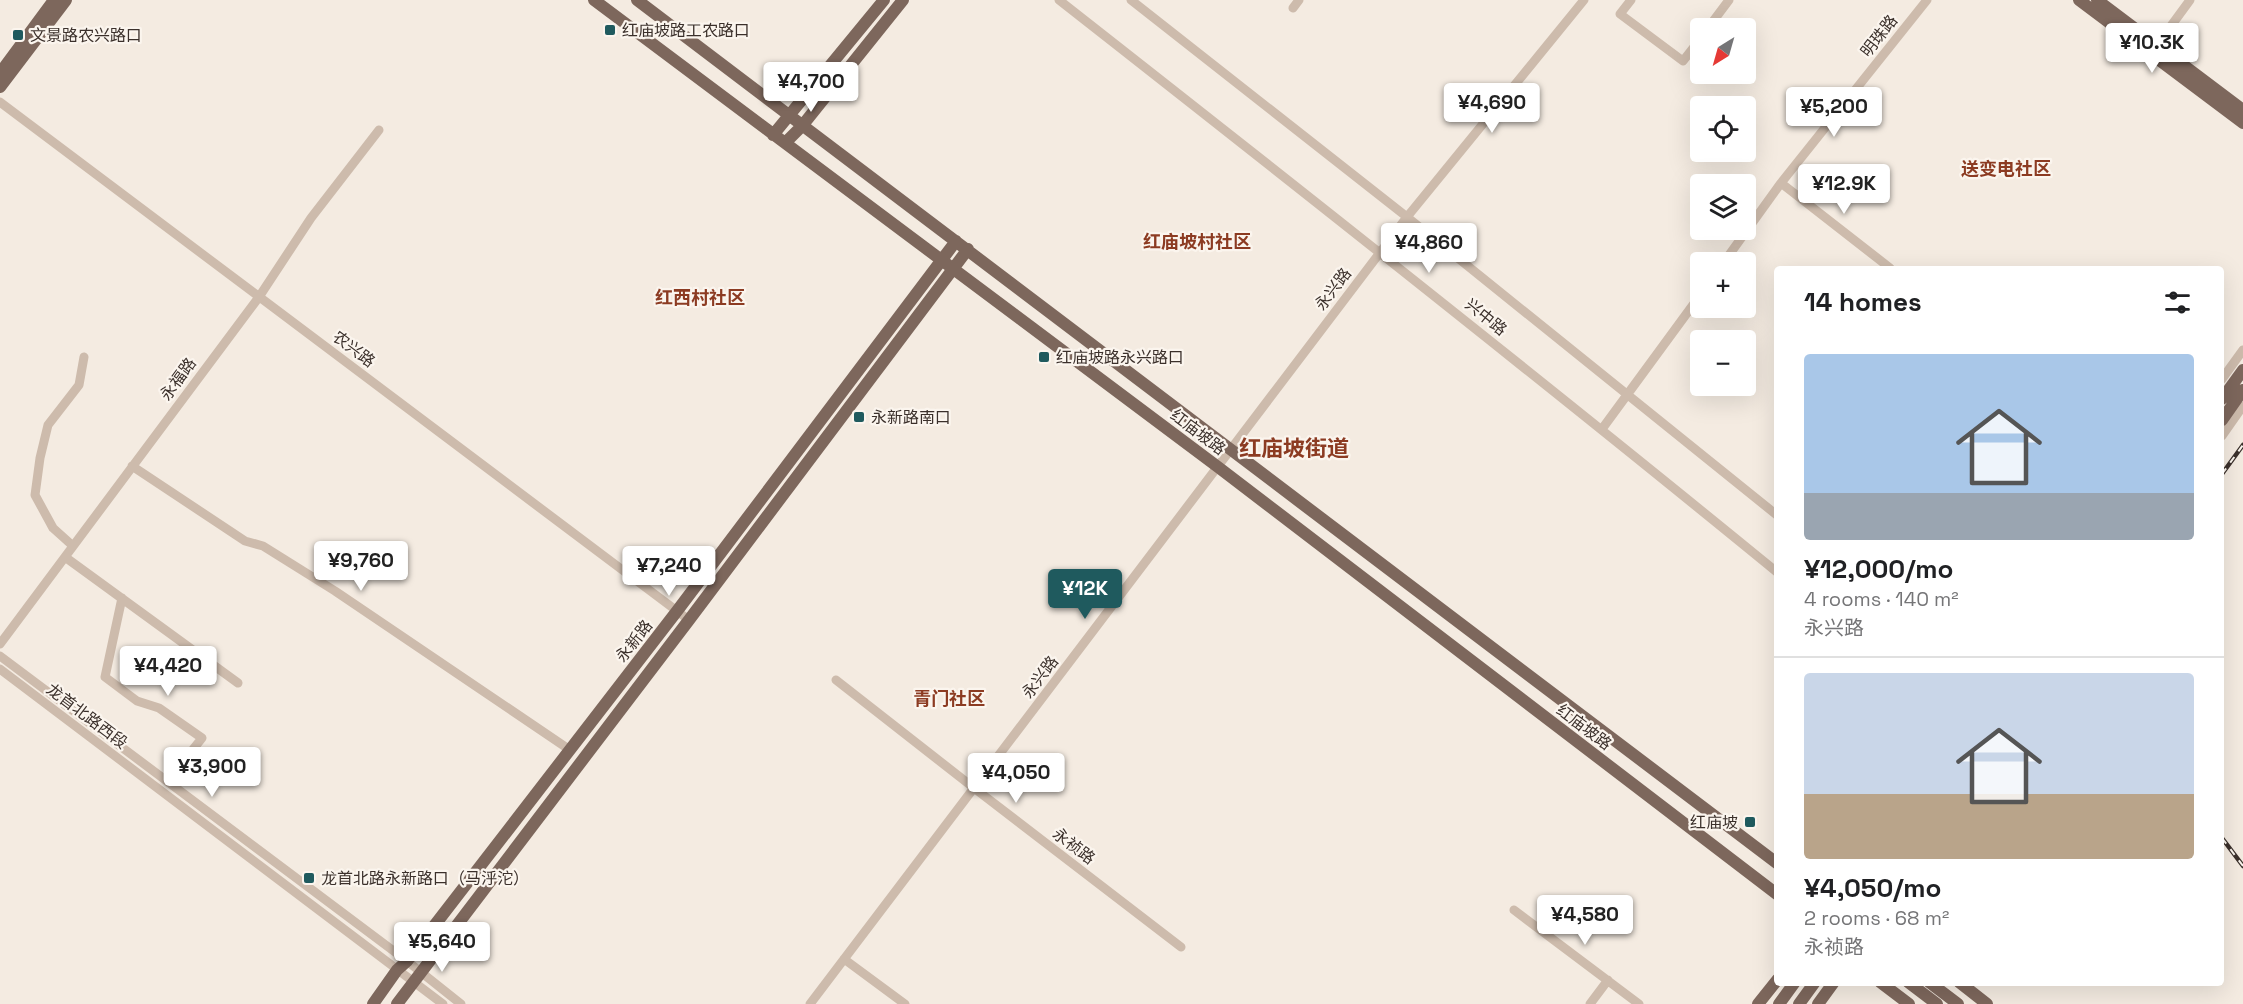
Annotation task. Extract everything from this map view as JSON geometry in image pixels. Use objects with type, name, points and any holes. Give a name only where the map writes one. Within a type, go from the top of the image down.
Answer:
[{"type":"main road","points":[[0,73],[54,0]]},
{"type":"main road","points":[[0,87],[66,0]]},
{"type":"main road","name":"红庙坡路","points":[[594,0],[1218,467],[1774,892]]},
{"type":"main road","name":"红庙坡路","points":[[637,0],[1774,861]]},
{"type":"main road","points":[[773,135],[884,0]]},
{"type":"main road","points":[[786,142],[802,126],[903,0]]},
{"type":"main road","points":[[2079,0],[2243,123]]},
{"type":"main road","points":[[2097,0],[2243,110]]},
{"type":"main road","name":"永新路","points":[[373,1004],[397,970],[407,961],[677,611],[956,241]]},
{"type":"main road","name":"永新路","points":[[397,1004],[968,249]]},
{"type":"main road","points":[[2224,396],[2243,370]]},
{"type":"main road","points":[[2224,417],[2243,390]]},
{"type":"main road","points":[[1758,1004],[1774,984]]},
{"type":"main road","points":[[1779,1004],[1792,986]]},
{"type":"main road","points":[[1799,1004],[1812,986]]},
{"type":"main road","points":[[1818,1004],[1831,986]]},
{"type":"main road","points":[[1885,986],[1909,1004]]},
{"type":"main road","points":[[1913,986],[1937,1004]]},
{"type":"main road","points":[[1934,986],[1958,1004]]},
{"type":"main road","points":[[1964,986],[1988,1004]]},
{"type":"street","name":"兴中路","points":[[1059,0],[1380,252],[1774,570]]},
{"type":"street","points":[[1131,0],[1407,217],[1774,513]]},
{"type":"street","name":"永兴路","points":[[810,1004],[1380,252],[1584,0]]},
{"type":"street","points":[[1630,0],[1620,14],[1683,62],[1690,53]]},
{"type":"street","points":[[1716,18],[1729,0]]},
{"type":"street","name":"明珠路","points":[[1731,252],[1781,183],[1927,0]]},
{"type":"street","points":[[2157,45],[2190,0]]},
{"type":"street","name":"农兴路","points":[[0,102],[689,620]]},
{"type":"street","name":"永福路","points":[[0,644],[259,297],[311,218],[379,130]]},
{"type":"street","points":[[1781,183],[1887,266]]},
{"type":"street","points":[[1602,429],[1690,309]]},
{"type":"street","points":[[2224,376],[2243,350]]},
{"type":"street","points":[[73,546],[53,528],[36,495],[39,458],[48,425],[79,385],[84,357]]},
{"type":"street","points":[[2224,433],[2243,406]]},
{"type":"street","points":[[132,466],[245,541],[262,546],[335,591],[570,750]]},
{"type":"street","points":[[65,556],[238,683]]},
{"type":"street","points":[[122,598],[105,677],[137,701],[159,708],[202,738],[168,781]]},
{"type":"street","name":"龙首北路西段","points":[[0,656],[407,961],[417,978],[443,1004]]},
{"type":"street","name":"龙首北路西段","points":[[0,669],[397,970],[417,978],[460,1004]]},
{"type":"street","name":"永祯路","points":[[836,680],[1181,947]]},
{"type":"street","points":[[1514,910],[1639,1004]]},
{"type":"street","points":[[844,959],[904,1004]]},
{"type":"street","points":[[1590,1004],[1608,981]]},
{"type":"railway","points":[[2224,471],[2243,445]]},
{"type":"railway","points":[[2224,841],[2243,866]]},
{"type":"place","name":"红庙坡路工农路口","points":[[610,30]]},
{"type":"place","name":"文景路农兴路口","points":[[18,35]]},
{"type":"place","name":"红庙坡路永兴路口","points":[[1044,357]]},
{"type":"place","name":"永新路南口","points":[[859,417]]},
{"type":"place","name":"红庙坡","points":[[1750,822]]},
{"type":"place","name":"龙首北路永新路口（马泘沱）","points":[[309,878]]},
{"type":"district","name":"送变电社区","points":[[2006,168]]},
{"type":"district","name":"红庙坡村社区","points":[[1197,241]]},
{"type":"district","name":"红西村社区","points":[[700,297]]},
{"type":"district","name":"红庙坡街道","points":[[1294,448]]},
{"type":"district","name":"青门社区","points":[[949,698]]}]
